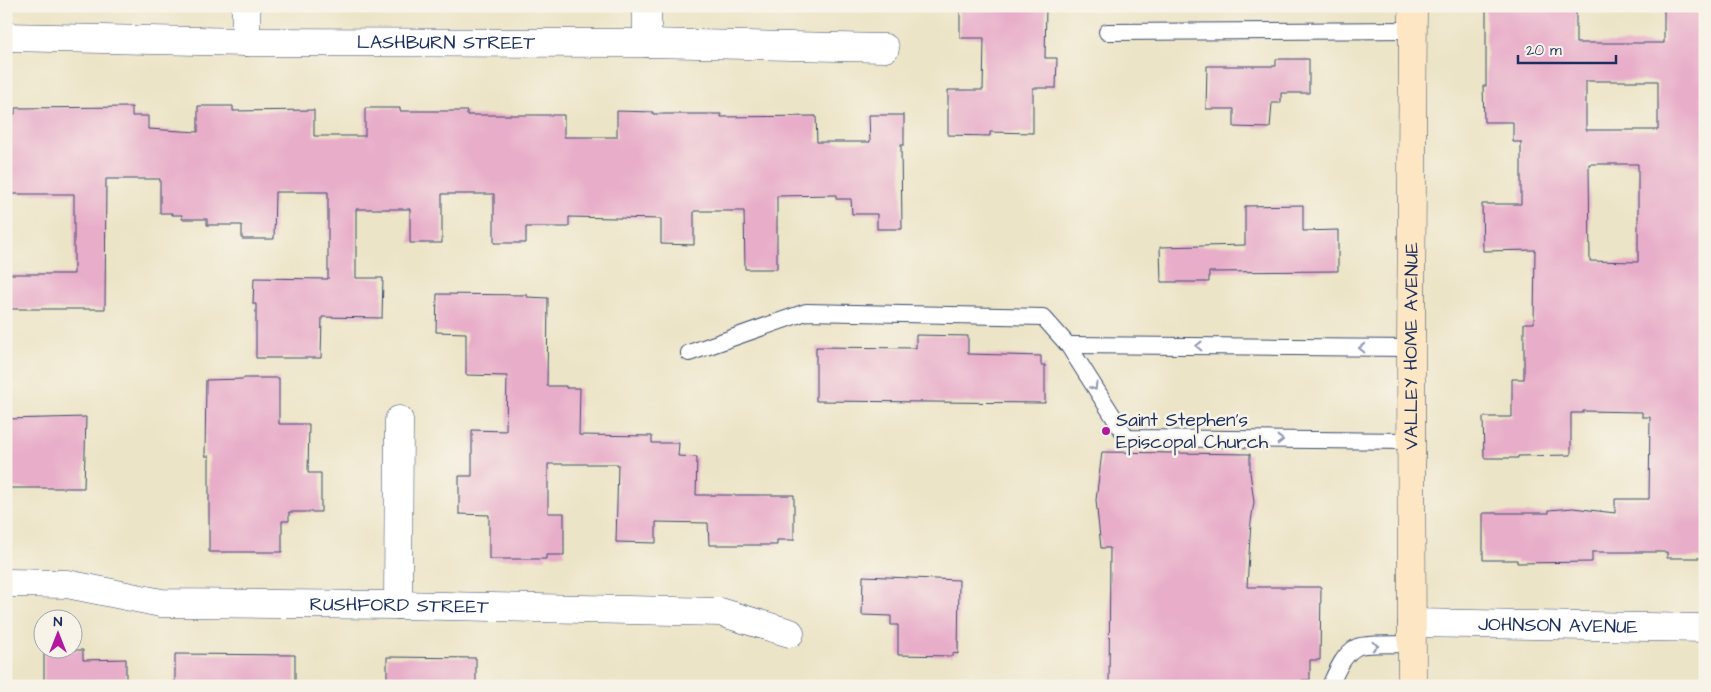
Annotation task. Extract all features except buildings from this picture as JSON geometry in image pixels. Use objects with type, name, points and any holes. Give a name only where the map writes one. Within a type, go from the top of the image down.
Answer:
[{"type":"street","points":[[246,6],[246,42]]},
{"type":"street","points":[[647,6],[647,43]]},
{"type":"street","name":"VALLEY HOME AVENUE","points":[[1412,686],[1411,348],[1413,18]]},
{"type":"street","name":"LASHBURN STREET","points":[[6,37],[246,42],[647,43],[885,48]]},
{"type":"street","points":[[398,605],[399,420]]},
{"type":"street","name":"RUSHFORD STREET","points":[[6,583],[67,584],[161,603],[398,605],[720,612],[790,633]]},
{"type":"street","name":"JOHNSON AVENUE","points":[[1412,634],[1705,628]]},
{"type":"lane","points":[[1107,32],[1413,18]]},
{"type":"lane","points":[[689,353],[806,312],[1043,317],[1068,345],[1127,438],[1411,441]]},
{"type":"lane","points":[[1068,345],[1411,348]]},
{"type":"lane","points":[[1330,686],[1348,654],[1358,646],[1412,634]]},
{"type":"place","name":"Saint Stephen's Episcopal Church","points":[[1106,431]]}]
